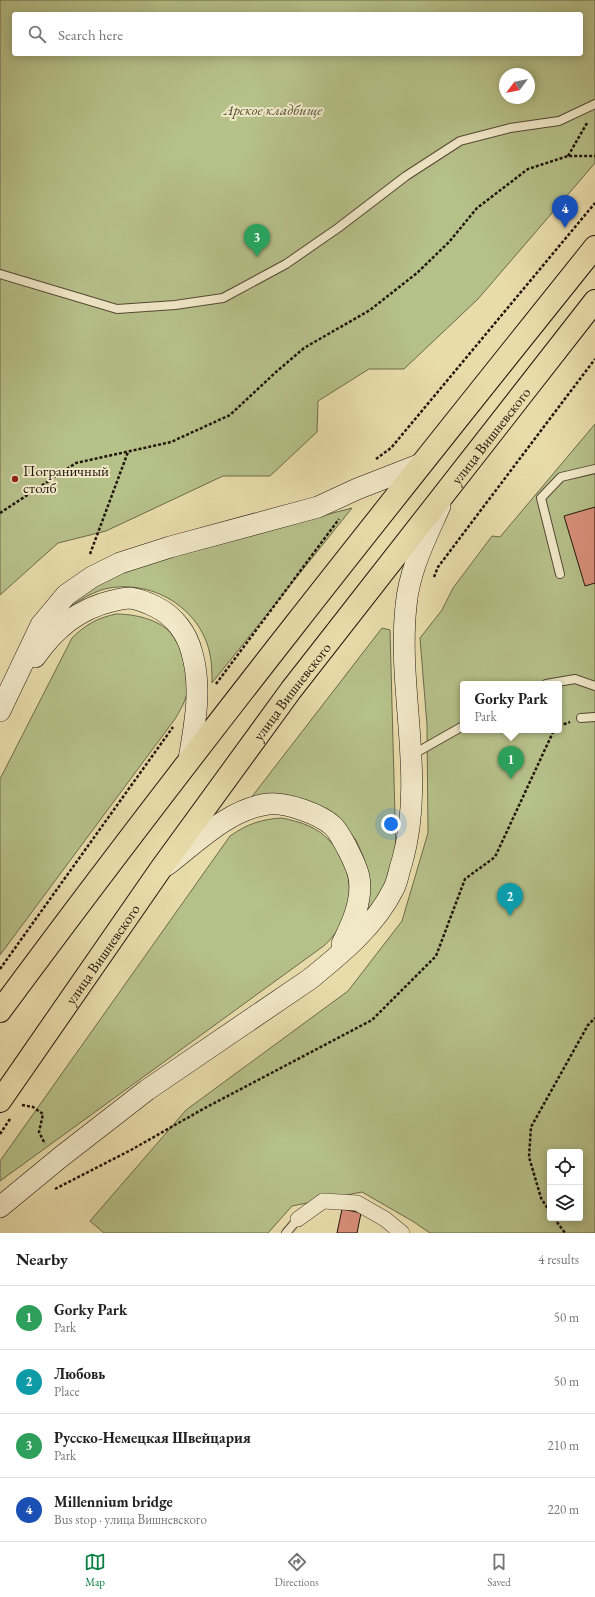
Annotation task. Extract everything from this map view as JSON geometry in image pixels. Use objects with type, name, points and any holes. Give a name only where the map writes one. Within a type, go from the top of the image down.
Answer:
[{"type":"main road","points":[[0,1011],[190,759],[421,464],[595,247]]},
{"type":"main road","name":"улица Вишневского","points":[[8,1100],[160,870],[291,690],[595,301]]},
{"type":"street","points":[[0,711],[41,625],[66,595],[92,577],[120,563],[170,547],[318,506],[421,464]]},
{"type":"street","points":[[0,1207],[147,1090],[310,978],[336,958],[373,920],[394,887],[408,841],[411,795],[411,755],[404,638],[406,604],[416,559],[447,491]]},
{"type":"street","points":[[10,691],[44,644],[58,629],[72,618],[94,606],[129,598],[147,602],[167,612],[183,630],[192,652],[197,674],[198,705],[190,759]]},
{"type":"street","points":[[160,870],[230,817],[251,808],[269,804],[287,806],[311,813],[333,826],[352,857],[359,878],[359,899],[352,924],[336,958]]},
{"type":"street","points":[[298,1219],[323,1201],[357,1203],[385,1218],[402,1233]]},
{"type":"lane","points":[[0,274],[117,309],[175,305],[223,298],[286,264],[338,228],[406,176],[460,141],[510,128],[559,121],[595,104]]},
{"type":"lane","points":[[560,574],[541,498],[561,477],[595,469]]},
{"type":"lane","points":[[560,681],[575,678],[595,686]]},
{"type":"lane","points":[[581,718],[595,717]]},
{"type":"lane","points":[[411,755],[460,728]]},
{"type":"lane","points":[[286,1233],[298,1219]]},
{"type":"path","points":[[568,156],[587,122]]},
{"type":"path","points":[[0,513],[76,463],[171,442],[230,415],[304,348],[370,310],[417,273],[449,242],[477,208],[528,169],[568,156],[595,156]]},
{"type":"path","points":[[372,462],[391,448],[595,204]]},
{"type":"path","points":[[432,580],[438,567],[595,360]]},
{"type":"path","points":[[90,554],[128,452]]},
{"type":"path","points":[[215,686],[340,518]]},
{"type":"path","points":[[0,969],[176,723]]},
{"type":"path","points":[[54,1185],[50,1190],[131,1150],[203,1109],[372,1020],[436,956],[465,879],[495,858],[553,733]]},
{"type":"path","points":[[547,1207],[541,1198],[529,1157],[531,1127],[588,1025],[595,1018]]},
{"type":"path","points":[[8,1100],[33,1107],[43,1114],[39,1132],[56,1161]]},
{"type":"path","points":[[556,1221],[565,1233]]},
{"type":"green space","name":"Арское кладбище","points":[[0,0],[595,0],[595,163],[478,299],[404,369],[369,369],[318,401],[317,432],[270,476],[223,476],[106,531],[58,543],[0,595]]},
{"type":"green space","points":[[595,424],[595,1233],[430,1233],[362,1192],[292,1206],[268,1233],[104,1233],[90,1221],[186,1110],[348,991],[402,921],[428,833],[427,725],[420,638],[442,610],[453,588],[492,536],[500,537]]},
{"type":"green space","points":[[352,508],[212,683],[210,654],[203,634],[193,619],[181,607],[167,598],[152,591],[135,587],[118,587],[101,590],[85,597],[71,606],[78,594],[125,568]]},
{"type":"green space","points":[[116,614],[125,614],[154,621],[170,632],[176,639],[183,657],[187,679],[186,698],[175,719],[0,955],[0,779],[72,638],[92,623]]},
{"type":"green space","points":[[382,628],[390,630],[396,853],[389,879],[361,925],[368,873],[356,840],[345,826],[247,803]]},
{"type":"green space","points":[[282,818],[296,821],[320,832],[337,849],[343,860],[349,884],[349,896],[344,918],[339,928],[325,945],[0,1181],[0,1161],[230,836],[242,828],[255,823]]},
{"type":"building","points":[[595,507],[595,583],[585,586],[564,516]]},
{"type":"building","points":[[342,1209],[361,1213],[357,1233],[337,1233]]},
{"type":"place","name":"Millennium bridge","points":[[565,228]]},
{"type":"place","name":"Русско-Немецкая Швейцария","points":[[257,257]]},
{"type":"place","name":"Пограничный столб","points":[[15,479]]},
{"type":"place","name":"Gorky Park","points":[[511,779]]},
{"type":"place","name":"Любовь","points":[[510,916]]}]
